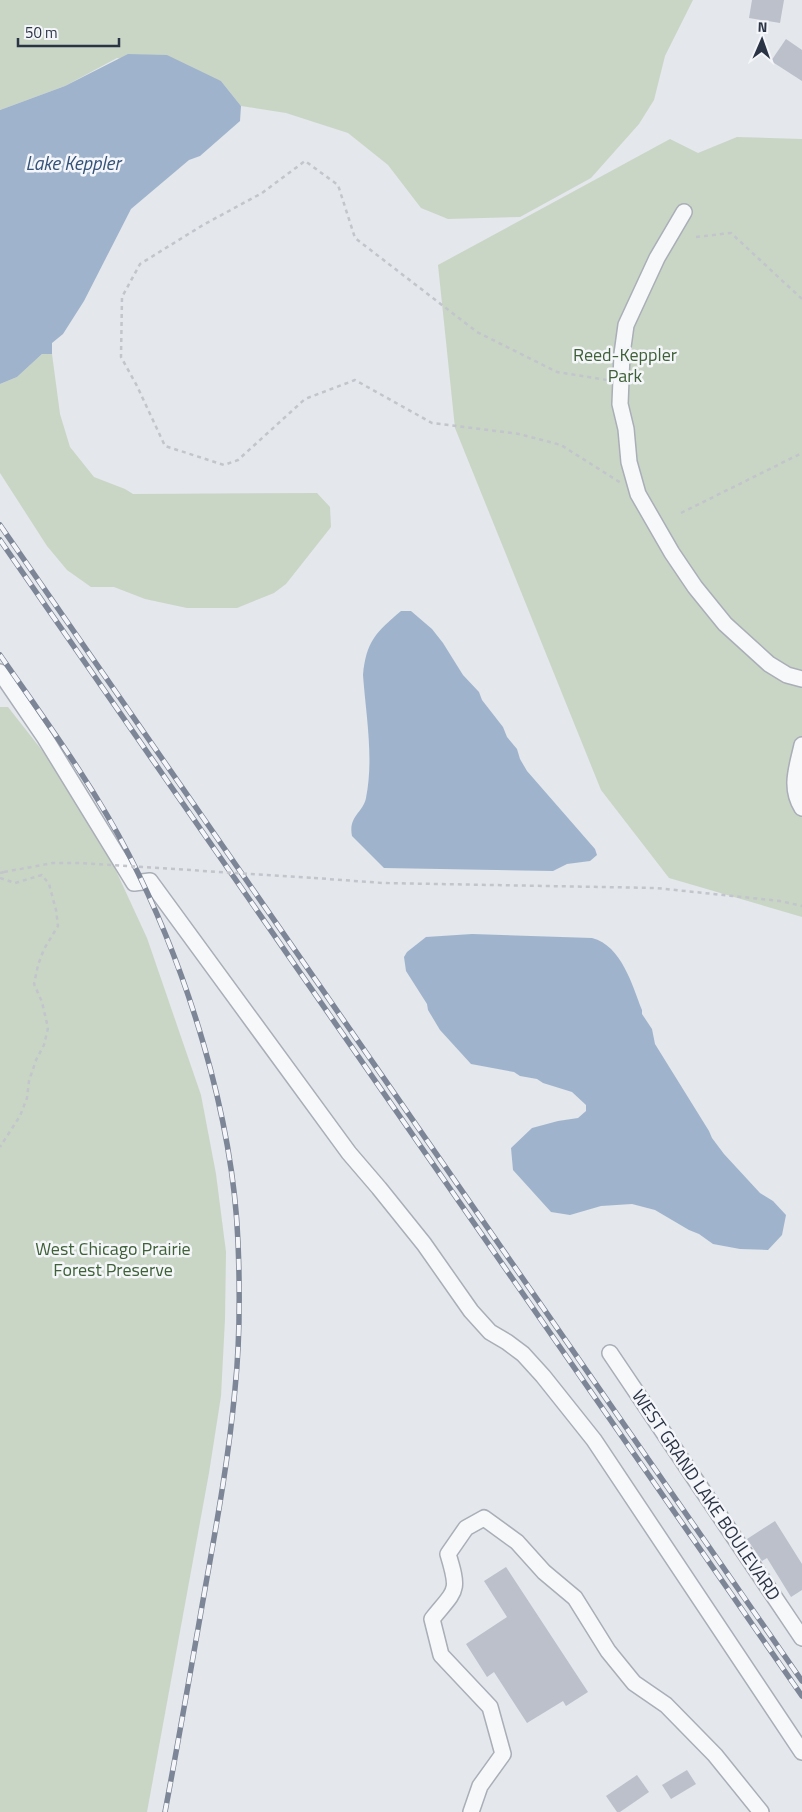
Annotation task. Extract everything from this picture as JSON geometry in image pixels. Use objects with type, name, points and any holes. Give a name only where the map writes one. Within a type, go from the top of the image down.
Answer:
[{"type":"street","points":[[684,212],[657,258],[626,325],[622,354],[620,404],[626,429],[629,462],[638,494],[672,553],[695,587],[725,624],[769,664],[787,675],[802,679]]},
{"type":"street","points":[[0,672],[44,738],[134,883],[150,880],[349,1153],[424,1244],[471,1311],[490,1332],[523,1354],[594,1440],[802,1752]]},
{"type":"street","points":[[802,745],[794,785],[795,797],[802,808]]},
{"type":"street","name":"WEST GRAND LAKE BOULEVARD","points":[[610,1353],[802,1638]]},
{"type":"street","points":[[471,1812],[480,1786],[503,1754],[490,1708],[441,1655],[432,1619],[454,1591],[456,1579],[448,1554],[466,1528],[484,1518],[518,1542],[544,1572],[575,1598],[608,1651],[634,1683],[666,1705],[715,1755],[761,1812]]},
{"type":"path","points":[[621,382],[557,372],[477,332],[355,238],[338,185],[306,162],[262,193],[203,225],[140,264],[122,297],[121,357],[165,446],[224,465],[238,460],[305,399],[354,380],[432,423],[519,434],[561,445],[638,494]]},
{"type":"path","points":[[696,237],[732,232],[802,299]]},
{"type":"path","points":[[681,513],[802,453]]},
{"type":"path","points":[[2,872],[53,863],[80,863],[383,884],[656,888],[780,901],[802,906]]},
{"type":"path","points":[[0,878],[15,882],[42,875],[49,884],[58,926],[44,949],[34,984],[42,1002],[48,1028],[44,1045],[29,1081],[27,1098],[20,1116],[0,1147]]},
{"type":"green space","points":[[0,0],[693,0],[665,56],[654,100],[639,124],[591,178],[520,217],[448,219],[421,208],[388,165],[348,133],[286,113],[241,106],[221,81],[117,58],[65,86],[0,110]]},
{"type":"green space","name":"Reed-Keppler Park","points":[[737,137],[802,139],[802,917],[669,878],[601,790],[455,428],[438,265],[670,139],[698,153]]},
{"type":"green space","points":[[42,354],[52,354],[60,414],[70,447],[94,477],[133,494],[317,493],[330,507],[331,527],[286,584],[274,593],[237,608],[187,608],[145,599],[114,587],[91,587],[67,570],[47,546],[0,473],[0,384],[17,377]]},
{"type":"green space","name":"West Chicago Prairie Forest Preserve","points":[[0,707],[8,707],[59,772],[94,823],[147,938],[201,1095],[216,1174],[226,1252],[221,1396],[209,1473],[147,1812],[0,1812]]},
{"type":"water","name":"Lake Keppler","points":[[128,54],[167,55],[221,81],[241,106],[240,121],[200,156],[189,160],[131,209],[84,301],[63,334],[52,343],[52,354],[42,354],[17,377],[0,384],[0,110],[65,86]]},
{"type":"water","points":[[401,611],[411,611],[432,629],[443,643],[463,675],[479,692],[482,700],[503,727],[507,737],[517,749],[527,771],[595,849],[597,855],[590,861],[567,864],[553,871],[384,868],[352,836],[352,824],[366,798],[368,783],[369,752],[363,675],[364,664],[374,639],[385,625]]},
{"type":"water","points":[[472,934],[592,938],[602,942],[611,949],[630,978],[642,1014],[652,1029],[655,1044],[712,1138],[760,1193],[773,1201],[786,1215],[782,1235],[768,1250],[740,1249],[713,1244],[699,1234],[655,1210],[632,1204],[601,1206],[570,1215],[551,1212],[513,1170],[511,1148],[532,1128],[578,1118],[586,1111],[586,1105],[572,1092],[543,1083],[537,1079],[520,1076],[514,1072],[471,1064],[440,1030],[428,1010],[427,1004],[406,971],[404,957],[407,952],[426,937]]},
{"type":"building","points":[[752,0],[784,0],[780,23],[749,18]]},
{"type":"building","points":[[786,39],[802,50],[802,81],[771,61]]},
{"type":"building","points":[[775,1521],[802,1564],[802,1590],[791,1597],[767,1558],[762,1561],[747,1539]]},
{"type":"building","points":[[506,1567],[588,1692],[566,1706],[563,1701],[527,1723],[494,1672],[487,1677],[466,1644],[507,1617],[484,1581]]},
{"type":"building","points":[[687,1770],[696,1784],[671,1799],[662,1785]]},
{"type":"building","points":[[637,1775],[649,1792],[620,1812],[617,1812],[606,1796]]},
{"type":"railway","points":[[0,525],[802,1681]]},
{"type":"railway","points":[[0,540],[802,1696]]},
{"type":"railway","points":[[0,655],[100,803],[129,855],[150,899],[188,994],[217,1094],[227,1144],[238,1242],[239,1316],[237,1371],[218,1514],[165,1812]]}]
